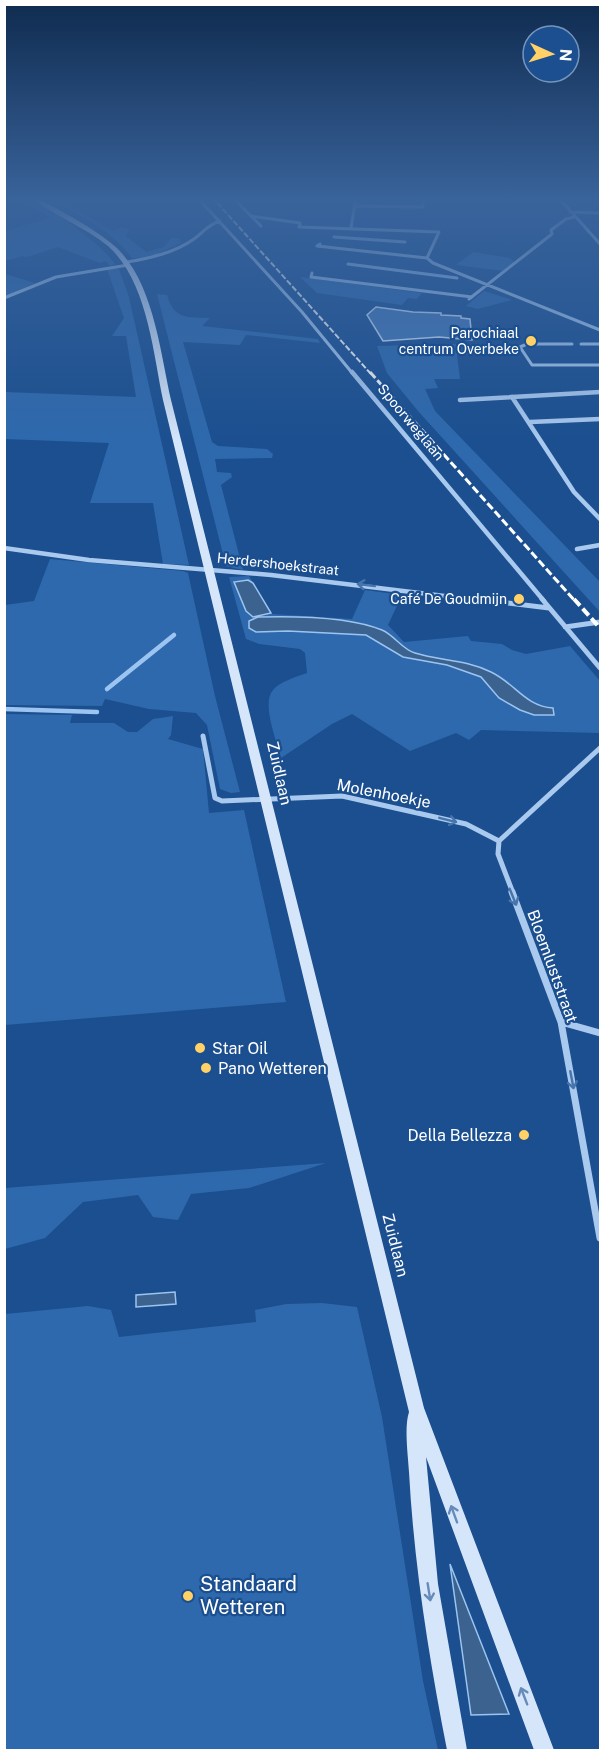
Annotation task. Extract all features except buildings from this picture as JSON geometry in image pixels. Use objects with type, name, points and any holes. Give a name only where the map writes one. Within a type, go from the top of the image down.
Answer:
[{"type":"main road","name":"Zuidlaan","points":[[135,279],[152,327],[166,397],[416,1408],[544,1750]]},
{"type":"main road","name":"Zuidlaan","points":[[416,1408],[416,1477],[425,1568],[457,1750]]},
{"type":"street","points":[[4,298],[51,279]]},
{"type":"street","name":"Spoorweglaan","points":[[272,279],[600,668]]},
{"type":"street","points":[[326,279],[471,298],[497,279]]},
{"type":"street","points":[[469,279],[600,330]]},
{"type":"street","points":[[572,344],[521,345],[532,365],[600,364]]},
{"type":"street","points":[[581,344],[600,344]]},
{"type":"street","points":[[460,400],[600,392]]},
{"type":"street","points":[[512,397],[574,492],[600,519]]},
{"type":"street","points":[[530,422],[600,419]]},
{"type":"street","points":[[578,549],[600,545]]},
{"type":"street","name":"Herdershoekstraat","points":[[4,548],[37,555],[91,561],[209,569],[346,583],[549,608]]},
{"type":"street","points":[[565,627],[600,622]]},
{"type":"street","name":"Molenhoekje","points":[[203,736],[215,798],[222,801],[266,801],[342,796],[466,824],[499,841]]},
{"type":"street","points":[[499,841],[600,748]]},
{"type":"street","name":"Bloemluststraat","points":[[499,841],[500,864],[561,1022],[600,1238]]},
{"type":"street","points":[[561,1022],[600,1033]]},
{"type":"shaded area","points":[[5,279],[21,279],[35,283],[5,297]]},
{"type":"shaded area","points":[[110,279],[123,279],[129,297],[189,565],[163,564],[153,503],[90,503],[109,443],[5,439],[5,392],[136,397],[126,336],[112,336],[124,318]]},
{"type":"shaded area","points":[[302,279],[422,293],[417,299],[408,298],[402,305],[317,293]]},
{"type":"shaded area","points":[[484,291],[512,300],[478,309],[466,306]]},
{"type":"shaded area","points":[[157,294],[167,295],[174,309],[183,316],[210,318],[202,326],[318,339],[320,343],[246,335],[240,345],[183,342],[212,442],[218,446],[267,449],[273,454],[272,458],[215,459],[217,472],[231,473],[232,477],[221,485],[243,570],[226,566]]},
{"type":"shaded area","points":[[512,345],[515,355],[457,355],[460,379],[434,379],[438,388],[425,389],[435,411],[600,582],[600,612],[418,411],[387,373],[377,346]]},
{"type":"shaded area","points":[[50,559],[188,573],[215,696],[240,792],[231,793],[220,789],[207,725],[196,713],[149,709],[105,699],[102,706],[5,705],[5,605],[34,601]]},
{"type":"shaded area","points":[[249,576],[272,614],[352,619],[365,590],[402,595],[388,625],[404,642],[468,636],[471,641],[502,644],[526,654],[570,646],[600,681],[600,733],[481,730],[469,740],[456,733],[410,751],[352,714],[332,724],[281,758],[269,713],[270,696],[280,684],[307,673],[305,653],[300,649],[259,644],[246,639],[229,577]]},
{"type":"shaded area","points":[[248,580],[253,583],[271,613],[253,617],[246,611],[234,582]]},
{"type":"shaded area","points":[[258,617],[337,619],[368,625],[386,632],[402,646],[424,656],[472,665],[491,672],[528,699],[553,708],[554,715],[534,715],[520,710],[499,698],[481,677],[447,665],[403,657],[366,635],[288,631],[256,632],[249,628],[249,621]]},
{"type":"shaded area","points":[[5,714],[72,715],[70,723],[114,723],[128,732],[137,732],[153,719],[173,716],[171,735],[168,739],[203,749],[209,813],[244,810],[286,1002],[5,1025]]},
{"type":"shaded area","points":[[326,1163],[249,1188],[191,1194],[178,1220],[153,1217],[138,1195],[83,1202],[45,1238],[5,1249],[5,1188]]},
{"type":"shaded area","points":[[175,1292],[176,1304],[136,1307],[136,1295]]},
{"type":"shaded area","name":"Standaard Wetteren","points":[[322,1303],[357,1307],[382,1417],[423,1681],[438,1750],[5,1750],[5,1314],[88,1306],[111,1310],[119,1337],[256,1322],[255,1310],[286,1304]]},
{"type":"shaded area","points":[[450,1564],[509,1714],[471,1715]]},
{"type":"waterway","points":[[107,689],[174,635]]},
{"type":"waterway","points":[[4,709],[97,712]]},
{"type":"railway","points":[[286,279],[371,374]]},
{"type":"railway","points":[[370,372],[575,601]]},
{"type":"railway","points":[[574,599],[600,628]]},
{"type":"place","name":"Parochiaal centrum Overbeke","points":[[531,341]]},
{"type":"place","name":"Café De Goudmijn","points":[[519,599]]},
{"type":"place","name":"Star Oil","points":[[200,1048]]},
{"type":"place","name":"Pano Wetteren","points":[[206,1068]]},
{"type":"place","name":"Della Bellezza","points":[[524,1135]]},
{"type":"place","name":"Standaard Wetteren","points":[[188,1596]]}]
